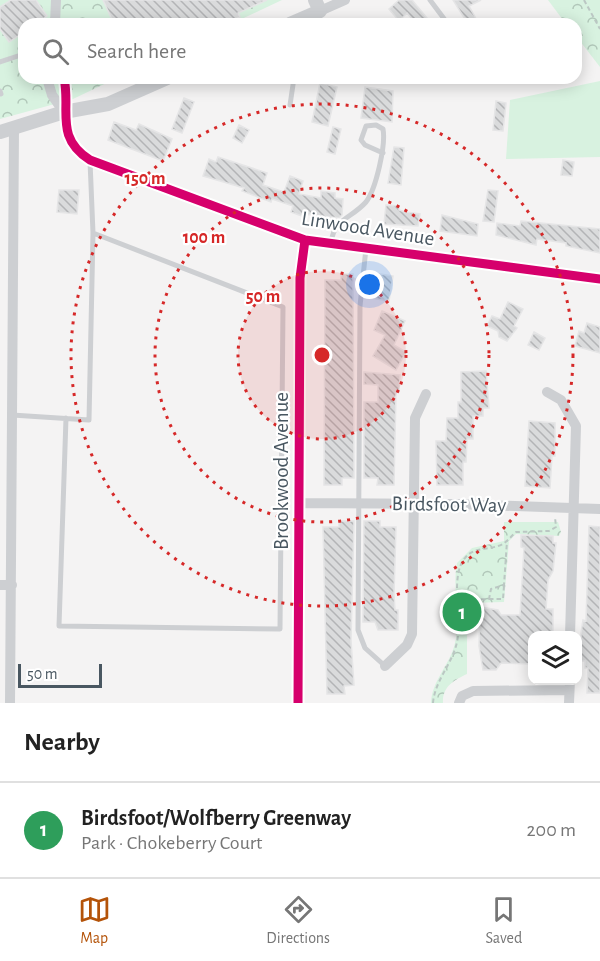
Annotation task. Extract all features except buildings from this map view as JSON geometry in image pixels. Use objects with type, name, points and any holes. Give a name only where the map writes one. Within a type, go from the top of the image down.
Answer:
[{"type":"street","points":[[55,18],[56,0]]},
{"type":"street","points":[[306,18],[317,5],[345,0]]},
{"type":"street","name":"Linwood Avenue","points":[[48,84],[51,95],[64,112],[74,146],[90,159],[305,240],[600,279]]},
{"type":"street","name":"Linwood Avenue","points":[[64,112],[67,90],[66,84]]},
{"type":"street","points":[[10,703],[12,415],[7,131],[64,112],[108,104],[153,84]]},
{"type":"street","name":"Brookwood Avenue","points":[[298,703],[300,278],[305,240]]},
{"type":"street","points":[[547,392],[561,400],[576,426],[570,631]]},
{"type":"street","points":[[385,666],[407,645],[412,634],[415,418],[426,394]]},
{"type":"street","name":"Birdsfoot Way","points":[[299,503],[414,503],[600,510]]},
{"type":"street","points":[[0,585],[12,585]]},
{"type":"street","points":[[459,703],[462,696],[473,691],[569,685],[569,703]]},
{"type":"lane","points":[[430,0],[444,18]]},
{"type":"lane","points":[[0,62],[18,56]]},
{"type":"lane","points":[[290,105],[293,84]]},
{"type":"lane","points":[[331,243],[333,231],[337,225],[368,200],[383,153],[383,129],[376,125],[366,126],[361,140],[365,145],[383,153]]},
{"type":"lane","points":[[12,415],[89,420],[93,233],[90,159]]},
{"type":"lane","points":[[66,418],[59,626],[280,629],[283,307],[93,233]]},
{"type":"lane","points":[[366,248],[360,306],[358,630],[365,648],[385,666]]},
{"type":"path","points":[[584,0],[600,28]]},
{"type":"path","points":[[433,703],[436,686],[455,653],[458,634],[458,572],[463,559],[474,550],[500,546],[520,530],[549,531],[556,526],[556,507]]},
{"type":"path","points":[[458,605],[466,600],[503,599],[507,541]]},
{"type":"path","points":[[500,546],[506,550]]},
{"type":"path","points":[[489,599],[491,589],[504,585]]},
{"type":"path","points":[[458,592],[466,600]]},
{"type":"green space","points":[[0,0],[282,0],[244,18],[18,18],[18,84],[104,84],[73,99],[0,119]]},
{"type":"green space","points":[[548,0],[600,0],[600,67],[582,44],[582,18],[562,18]]},
{"type":"green space","points":[[600,81],[600,157],[506,159],[510,100]]},
{"type":"green space","points":[[504,522],[558,522],[561,532],[559,536],[516,534],[509,541],[504,602],[467,603],[467,674],[447,688],[443,703],[431,703],[434,687],[453,651],[457,633],[455,583],[457,563],[472,548],[504,541]]},
{"type":"cycle path","points":[[65,84],[68,132],[79,151],[90,160],[305,240],[600,279]]},
{"type":"cycle path","points":[[298,703],[300,278],[305,240]]},
{"type":"place","name":"Birdsfoot/Wolfberry Greenway","points":[[462,612]]}]
